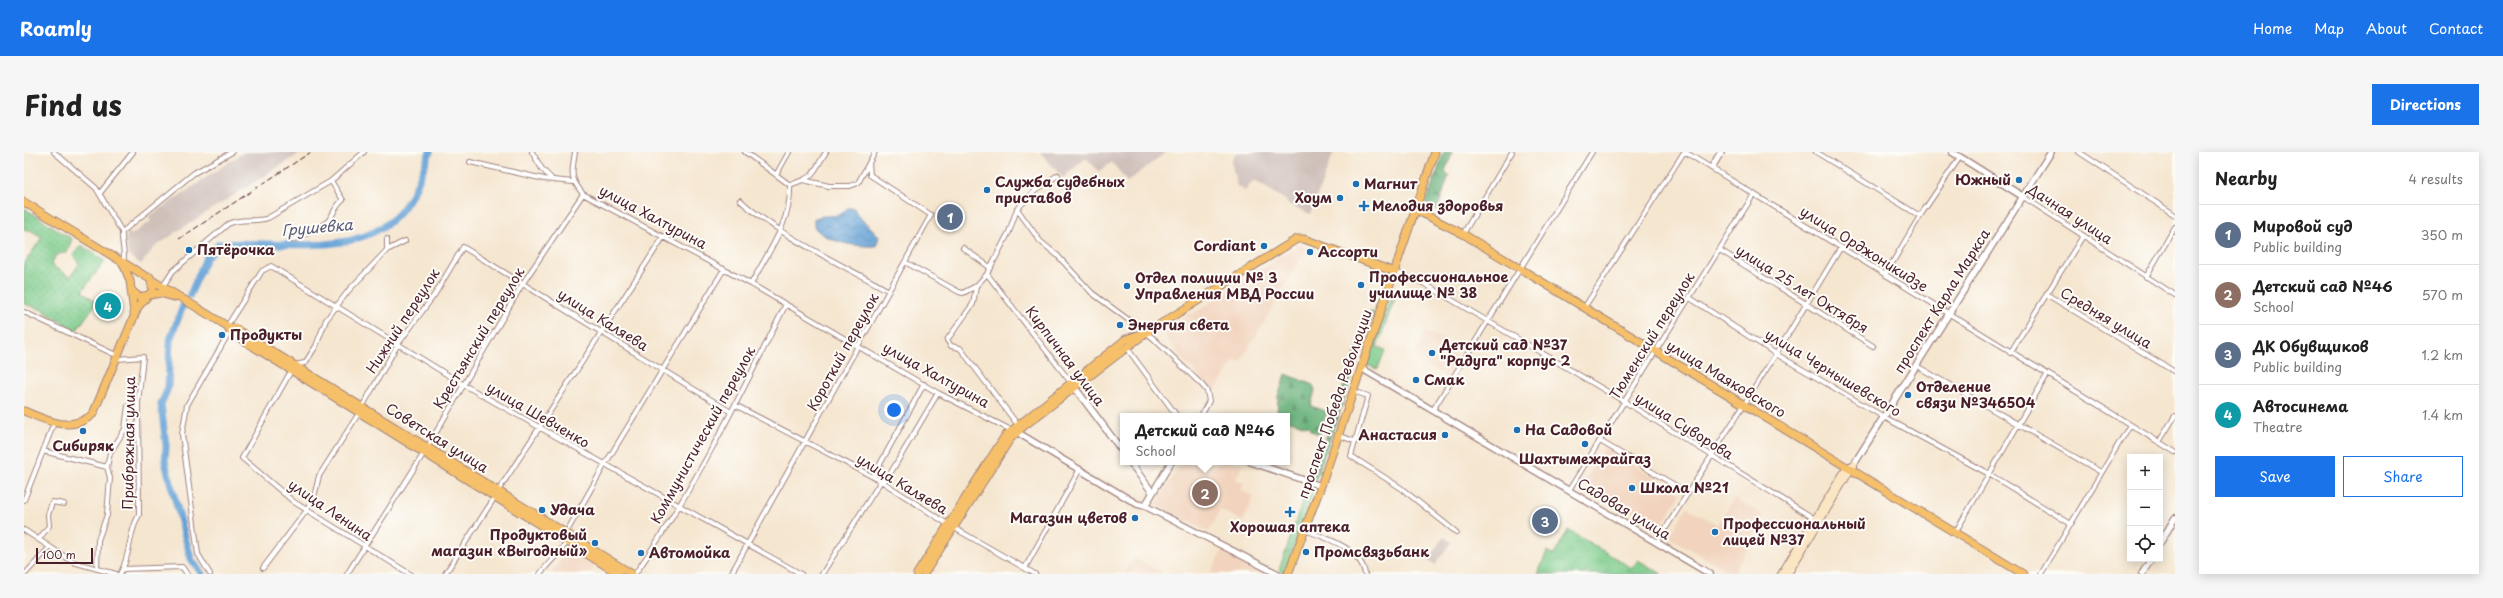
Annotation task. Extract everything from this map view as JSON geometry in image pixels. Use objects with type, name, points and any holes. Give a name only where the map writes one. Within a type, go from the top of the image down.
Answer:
[{"type":"main road","name":"проспект Победа Революции","points":[[1288,574],[1321,486],[1395,272],[1414,209],[1435,152]]},
{"type":"main road","name":"Советская улица","points":[[24,202],[123,263],[148,276],[229,329],[236,329],[292,368],[496,494],[566,533],[633,574]]},
{"type":"main road","name":"улица Маяковского","points":[[1414,209],[1433,217],[1463,234],[1744,405],[1851,467],[2023,574]]},
{"type":"main road","points":[[917,574],[951,527],[1010,439],[1015,429],[1073,385],[1146,333],[1297,239],[1304,240],[1395,272]]},
{"type":"main road","points":[[123,263],[131,289],[134,316]]},
{"type":"main road","points":[[26,414],[54,423],[76,424],[93,414],[141,301],[147,296],[154,285],[148,276],[134,278],[131,289]]},
{"type":"main road","points":[[131,289],[139,297],[147,296]]},
{"type":"main road","name":"Советская улица","points":[[147,296],[164,293],[183,300]]},
{"type":"main road","points":[[1073,385],[1126,339],[1146,333]]},
{"type":"main road","name":"проспект Карла Маркса","points":[[1781,574],[1815,518],[1851,467]]},
{"type":"main road","name":"проспект Карла Маркса","points":[[1788,574],[1851,467]]},
{"type":"main road","name":"Советская улица","points":[[496,494],[567,542],[618,574]]},
{"type":"main road","points":[[924,574],[951,527]]},
{"type":"street","points":[[54,152],[100,193],[122,232],[121,242],[124,258],[123,263]]},
{"type":"street","points":[[100,193],[133,152]]},
{"type":"street","points":[[122,232],[194,173],[232,152]]},
{"type":"street","points":[[163,286],[173,271],[228,224],[236,220],[262,220],[268,218],[331,181],[364,152]]},
{"type":"street","points":[[532,152],[542,169],[552,178]]},
{"type":"street","points":[[575,152],[571,177],[573,182],[583,194]]},
{"type":"street","points":[[746,152],[790,185]]},
{"type":"street","points":[[776,175],[789,152]]},
{"type":"street","points":[[790,185],[812,175],[826,152]]},
{"type":"street","points":[[803,180],[829,186],[850,186],[858,183],[876,152]]},
{"type":"street","points":[[1463,234],[1512,152]]},
{"type":"street","points":[[1433,410],[1592,152]]},
{"type":"street","points":[[1584,308],[1684,152]]},
{"type":"street","name":"улица Орджоникидзе","points":[[1684,152],[1712,167],[1841,246],[2010,353],[2175,452]]},
{"type":"street","points":[[1712,167],[1721,152]]},
{"type":"street","points":[[1816,152],[1920,216]]},
{"type":"street","name":"Дачная улица","points":[[1952,152],[2175,295]]},
{"type":"street","name":"проспект Карла Маркса","points":[[1851,467],[2051,152]]},
{"type":"street","points":[[2079,152],[2175,215]]},
{"type":"street","points":[[1885,275],[1920,216],[1960,157]]},
{"type":"street","points":[[470,162],[573,182]]},
{"type":"street","name":"Короткий переулок","points":[[731,574],[749,545],[932,215],[870,175],[869,163]]},
{"type":"street","points":[[905,262],[959,292],[963,293],[976,286],[991,268],[1009,232],[1017,209],[1036,190],[1058,175]]},
{"type":"street","points":[[292,240],[325,223],[343,200],[331,181]]},
{"type":"street","points":[[751,284],[780,229],[790,204],[790,185]]},
{"type":"street","name":"улица Халтурина","points":[[583,194],[664,236],[751,284],[938,393],[1015,429],[1137,504],[1145,506],[1278,574]]},
{"type":"street","name":"Крестьянский переулок","points":[[347,574],[426,451],[523,283],[583,194]]},
{"type":"street","name":"Тюменский переулок","points":[[1569,490],[1657,352],[1754,194]]},
{"type":"street","points":[[740,200],[751,210],[780,229],[889,291]]},
{"type":"street","points":[[1017,209],[1040,241],[1057,255],[1092,293],[1146,333],[1206,391],[1209,402],[1203,413]]},
{"type":"street","points":[[2146,277],[2175,227]]},
{"type":"street","points":[[445,574],[664,236]]},
{"type":"street","points":[[2010,353],[2082,236]]},
{"type":"street","points":[[387,239],[388,250]]},
{"type":"street","points":[[292,368],[305,363],[316,346],[326,320],[337,306],[388,250],[405,241]]},
{"type":"street","points":[[1657,542],[1710,456],[1776,354],[1841,246]]},
{"type":"street","name":"улица Каляева","points":[[463,247],[731,412]]},
{"type":"street","name":"Нижний переулок","points":[[263,568],[307,510],[314,497],[319,476],[360,410],[398,344],[435,294],[463,247]]},
{"type":"street","points":[[963,248],[991,268]]},
{"type":"street","name":"улица 25 лет Октября","points":[[1720,250],[1873,346]]},
{"type":"street","name":"улица Шевченко","points":[[229,329],[262,271],[271,266],[464,385],[604,466],[801,574]]},
{"type":"street","points":[[566,533],[604,466],[724,269]]},
{"type":"street","name":"улица Суворова","points":[[1395,272],[1423,283],[1625,402],[1710,456],[1815,518]]},
{"type":"street","name":"Кирпичная улица","points":[[987,274],[1120,448]]},
{"type":"street","name":"улица Халтурина","points":[[976,286],[972,304],[947,340],[951,346],[960,348],[974,365],[1015,429]]},
{"type":"street","name":"Средняя улица","points":[[2046,294],[2175,372]]},
{"type":"street","name":"улица Чернышевского","points":[[1690,298],[1776,354],[1884,417],[1989,474],[2070,524]]},
{"type":"street","name":"Коммунистический переулок","points":[[633,574],[678,506],[735,405],[786,304]]},
{"type":"street","points":[[24,312],[118,358]]},
{"type":"street","points":[[210,574],[198,554],[182,434],[187,405],[229,329]]},
{"type":"street","points":[[1127,348],[1175,413]]},
{"type":"street","name":"Прибрежная улица","points":[[118,358],[143,357],[138,403],[139,515],[132,526],[123,569],[120,574]]},
{"type":"street","points":[[1915,365],[2101,472]]},
{"type":"street","name":"улица Ленина","points":[[292,368],[242,458],[307,510],[410,574]]},
{"type":"street","name":"Садовая улица","points":[[1361,368],[1710,574]]},
{"type":"street","points":[[1955,533],[2047,375]]},
{"type":"street","points":[[873,477],[924,384]]},
{"type":"street","points":[[1353,391],[1368,396],[1354,441],[1351,456],[1401,488],[1456,532]]},
{"type":"street","points":[[822,574],[881,481],[887,479],[938,393]]},
{"type":"street","points":[[97,569],[98,540],[107,515],[110,478],[107,467],[110,453],[125,430],[128,406],[138,403]]},
{"type":"street","name":"улица Каляева","points":[[735,405],[805,443],[881,481],[951,527],[1035,574]]},
{"type":"street","points":[[2159,442],[2175,416]]},
{"type":"street","points":[[24,500],[54,423]]},
{"type":"street","points":[[2041,574],[2130,425]]},
{"type":"street","points":[[1338,436],[1354,441]]},
{"type":"street","points":[[1600,441],[1688,492]]},
{"type":"street","points":[[43,451],[107,467]]},
{"type":"street","points":[[1132,465],[1152,492]]},
{"type":"street","points":[[1145,506],[1169,465]]},
{"type":"street","points":[[1260,465],[1321,486]]},
{"type":"street","points":[[1025,568],[1080,469]]},
{"type":"street","points":[[39,539],[49,526],[48,515],[52,502],[64,504]]},
{"type":"street","points":[[2163,538],[2175,518]]},
{"type":"street","points":[[24,530],[73,562],[116,574]]},
{"type":"street","points":[[1305,530],[1351,552],[1361,561],[1365,574]]},
{"type":"street","points":[[540,574],[553,556],[559,554],[567,542]]},
{"type":"street","points":[[25,574],[50,547]]},
{"type":"street","points":[[2142,574],[2149,562]]},
{"type":"street","points":[[123,569],[182,567],[187,574]]},
{"type":"shaded area","points":[[244,152],[302,152],[179,230],[154,248],[141,264],[129,256],[125,240],[128,231],[131,235],[151,221],[148,217]]},
{"type":"shaded area","points":[[1040,152],[1166,152],[1127,182],[1112,162],[1099,172],[1086,158],[1063,178]]},
{"type":"shaded area","points":[[1236,152],[1334,152],[1310,214],[1286,203],[1287,201],[1254,180],[1245,191],[1237,186],[1231,161]]},
{"type":"shaded area","points":[[1299,245],[1307,248],[1240,363],[1234,361],[1214,392],[1188,365],[1161,331],[1190,313],[1193,314]]},
{"type":"shaded area","name":"Детский сад №37 \"Радуга\" корпус 2","points":[[1424,332],[1447,340],[1442,349],[1458,359],[1447,378],[1415,356]]},
{"type":"shaded area","name":"Школа №21","points":[[1605,447],[1681,494],[1659,529],[1583,483]]},
{"type":"shaded area","points":[[1143,465],[1160,465],[1152,477]]},
{"type":"shaded area","points":[[1179,465],[1198,465],[1211,473],[1216,465],[1243,465],[1236,479],[1244,483],[1241,490],[1254,497],[1243,521],[1220,510],[1209,532],[1156,505]]},
{"type":"shaded area","name":"Профессиональный лицей №37","points":[[1734,498],[1764,516],[1733,574],[1669,537],[1687,507],[1718,525]]},
{"type":"shaded area","points":[[1444,537],[1451,542],[1435,565],[1428,559]]},
{"type":"shaded area","points":[[568,548],[595,565],[590,574],[552,574]]},
{"type":"shaded area","points":[[1223,549],[1274,574],[1210,574]]},
{"type":"shaded area","points":[[1134,558],[1163,573],[1124,574]]},
{"type":"green space","points":[[1444,152],[1453,152],[1445,171],[1449,175],[1437,210],[1426,203]]},
{"type":"green space","points":[[24,208],[72,239],[67,252],[56,255],[51,265],[70,277],[79,264],[73,255],[81,245],[105,261],[82,291],[97,302],[76,331],[40,309],[24,304],[24,264],[42,237],[30,230],[24,230]]},
{"type":"green space","points":[[1391,296],[1395,298],[1377,347],[1385,350],[1378,369],[1366,365]]},
{"type":"green space","points":[[1370,311],[1374,313],[1316,479],[1314,480],[1312,477]]},
{"type":"green space","points":[[1286,374],[1313,385],[1315,390],[1311,406],[1327,412],[1319,434],[1311,431],[1309,427],[1290,421],[1290,413],[1277,413],[1278,396]]},
{"type":"green space","points":[[1307,489],[1313,492],[1284,573],[1279,570]]},
{"type":"green space","points":[[1568,530],[1632,568],[1638,560],[1662,574],[1538,574],[1547,551],[1554,555]]},
{"type":"water","points":[[847,208],[854,208],[856,213],[876,233],[879,237],[876,246],[860,246],[843,243],[826,237],[814,227],[814,219],[823,216],[840,214]]},
{"type":"waterway","name":"Грушевка","points":[[190,295],[206,258],[219,244],[241,243],[290,245],[339,242],[362,237],[383,227],[400,212],[410,198],[430,152]]},
{"type":"waterway","name":"Грушевка","points":[[183,306],[170,340],[168,388],[161,404],[166,446],[165,462],[191,559],[202,574]]},
{"type":"railway","points":[[179,239],[311,152]]},
{"type":"place","name":"Южный","points":[[2019,180]]},
{"type":"place","name":"Магнит","points":[[1356,184]]},
{"type":"place","name":"Служба судебных приставов","points":[[987,190]]},
{"type":"place","name":"Хоум","points":[[1340,198]]},
{"type":"place","name":"Мелодия здоровья","points":[[1364,206]]},
{"type":"place","name":"Мировой суд","points":[[950,217]]},
{"type":"place","name":"Cordiant","points":[[1264,246]]},
{"type":"place","name":"Пятёрочка","points":[[189,250]]},
{"type":"place","name":"Ассорти","points":[[1310,252]]},
{"type":"place","name":"Профессиональное училище № 38","points":[[1361,285]]},
{"type":"place","name":"Отдел полиции № 3 Управления МВД России","points":[[1127,286]]},
{"type":"place","name":"Автосинема","points":[[108,306]]},
{"type":"place","name":"Энергия света","points":[[1120,325]]},
{"type":"place","name":"Продукты","points":[[222,335]]},
{"type":"place","name":"Детский сад №37 \"Радуга\" корпус 2","points":[[1432,353]]},
{"type":"place","name":"Смак","points":[[1416,380]]},
{"type":"place","name":"Отделение связи №346504","points":[[1908,395]]},
{"type":"place","name":"На Садовой","points":[[1517,430]]},
{"type":"place","name":"Сибиряк","points":[[83,431]]},
{"type":"place","name":"Анастасия","points":[[1445,435]]},
{"type":"place","name":"Шахтымежрайгаз","points":[[1585,444]]},
{"type":"place","name":"Школа №21","points":[[1632,488]]},
{"type":"place","name":"Детский сад №46","points":[[1205,493]]},
{"type":"place","name":"Удача","points":[[542,510]]},
{"type":"place","name":"Хорошая аптека","points":[[1290,512]]},
{"type":"place","name":"Магазин цветов","points":[[1135,518]]},
{"type":"place","name":"ДК Обувщиков","points":[[1545,521]]},
{"type":"place","name":"Профессиональный лицей №37","points":[[1715,532]]},
{"type":"place","name":"Продуктовый магазин «Выгодный»","points":[[595,543]]},
{"type":"place","name":"Промсвязьбанк","points":[[1306,552]]},
{"type":"place","name":"Автомойка","points":[[641,553]]}]
